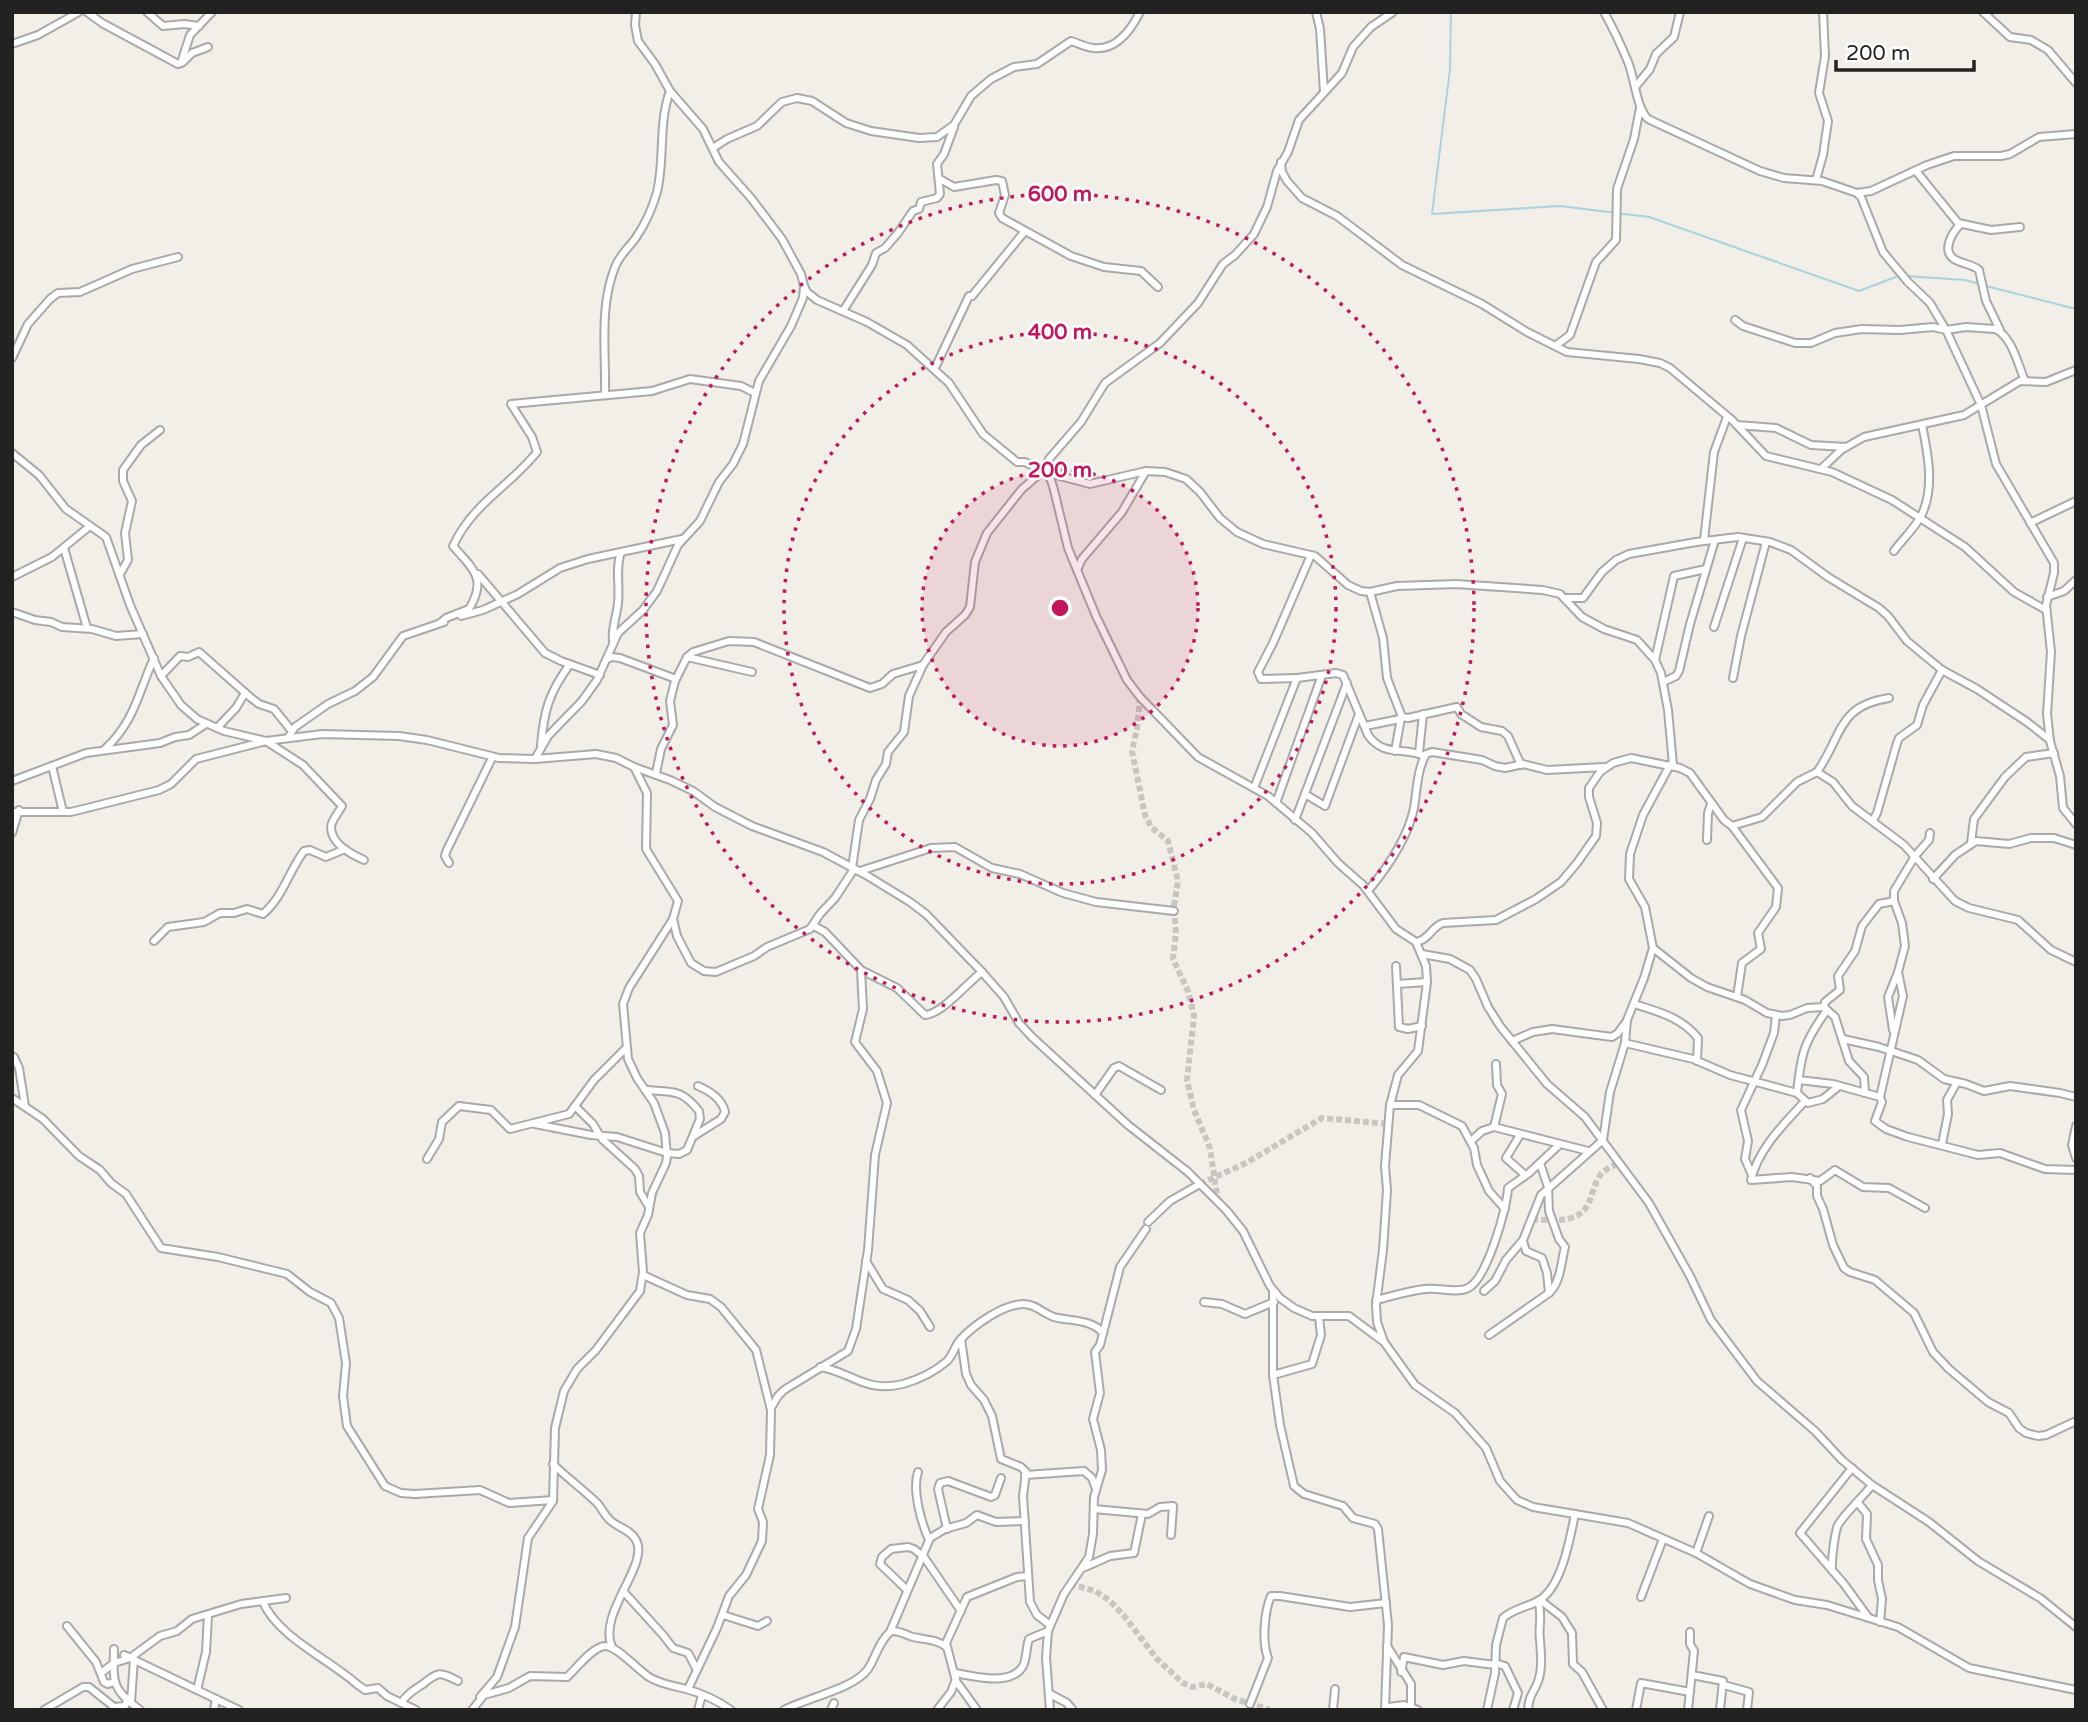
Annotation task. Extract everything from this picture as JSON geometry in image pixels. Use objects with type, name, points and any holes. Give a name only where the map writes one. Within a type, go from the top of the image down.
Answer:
[{"type":"street","points":[[12,44],[38,35],[79,12]]},
{"type":"street","points":[[87,12],[102,23],[180,64]]},
{"type":"street","points":[[147,12],[163,26],[184,23],[199,26]]},
{"type":"street","points":[[180,64],[190,35],[212,12]]},
{"type":"street","points":[[636,12],[638,41],[656,64],[670,91],[698,121],[719,162],[782,239],[801,274],[807,292],[817,300],[890,334],[935,368],[962,400],[983,434],[1017,462],[1025,462],[1045,472],[1090,484],[1146,471],[1186,479],[1228,526],[1245,537],[1279,549],[1311,555],[1348,585],[1361,590],[1370,592],[1397,586],[1457,584],[1553,591],[1566,598],[1582,617],[1604,629],[1637,640],[1656,660],[1668,710],[1671,765],[1643,815],[1629,859],[1629,881],[1645,907],[1653,948],[1634,1004],[1618,1034],[1609,1038],[1552,1029],[1533,1032],[1512,1041]]},
{"type":"street","points":[[843,310],[872,265],[876,253],[888,244],[913,211],[919,209],[921,202],[937,198],[940,194],[937,163],[944,154],[954,125],[971,96],[991,79],[1014,67],[1037,64],[1071,41],[1090,48],[1110,46],[1127,33],[1140,12]]},
{"type":"street","points":[[1315,12],[1320,29],[1324,92]]},
{"type":"street","points":[[673,919],[688,958],[698,967],[710,972],[751,958],[767,947],[798,936],[814,926],[820,914],[855,869],[859,820],[888,752],[904,732],[909,696],[923,665],[946,632],[970,607],[975,562],[987,533],[1022,489],[1045,472],[1047,461],[1088,412],[1105,383],[1160,343],[1198,303],[1219,269],[1236,255],[1254,234],[1300,120],[1342,73],[1358,41],[1371,27],[1393,12]]},
{"type":"street","points":[[1604,12],[1628,62],[1643,113],[1656,124],[1684,134],[1745,165],[1784,178],[1816,180],[1857,193],[1871,191],[1957,155],[2001,156],[2010,154],[2039,137],[2076,134]]},
{"type":"street","points":[[1636,86],[1650,69],[1656,54],[1674,37],[1680,12]]},
{"type":"street","points":[[1816,180],[1828,127],[1819,93],[1825,56],[1823,12]]},
{"type":"street","points":[[1983,12],[2010,37],[2031,40],[2048,50],[2076,83]]},
{"type":"street","points":[[180,64],[192,53],[208,47]]},
{"type":"street","points":[[605,394],[608,288],[615,266],[636,237],[656,193],[665,105],[670,91]]},
{"type":"street","points":[[713,149],[727,139],[757,127],[782,102],[790,99],[812,102],[846,123],[871,131],[928,138],[943,134],[954,125]]},
{"type":"street","points":[[1555,346],[1570,335],[1596,262],[1616,240],[1617,189],[1634,139],[1640,108]]},
{"type":"street","points":[[1281,162],[1287,181],[1302,198],[1344,221],[1402,265],[1482,304],[1527,332],[1567,352],[1660,363],[1670,368],[1737,425],[1766,456],[1821,468],[1880,494],[1965,547],[2014,592],[2046,610]]},
{"type":"street","points":[[1916,171],[1952,218],[1961,224],[1991,230],[2020,227]]},
{"type":"street","points":[[940,179],[954,187],[1002,181],[1005,195],[999,213],[1002,218],[1080,260],[1104,267],[1141,271],[1158,287]]},
{"type":"street","points":[[1857,193],[1883,252],[1930,303],[1946,330],[1981,405],[1996,464],[2054,564],[2046,610],[2051,652],[2047,703],[2050,741],[2060,776],[2063,808],[2076,824]]},
{"type":"street","points":[[1961,224],[1951,236],[1950,253],[1953,258],[1979,270],[1986,301],[2008,341],[2025,381]]},
{"type":"street","points":[[935,368],[971,296],[1025,231]]},
{"type":"street","points":[[12,358],[28,324],[58,293],[80,292],[132,269],[178,257]]},
{"type":"street","points":[[535,759],[548,736],[582,702],[600,675],[618,633],[643,610],[657,591],[682,539],[700,521],[719,482],[740,453],[755,393],[765,369],[791,326],[804,286]]},
{"type":"street","points":[[1735,320],[1743,326],[1795,343],[1811,343],[1837,333],[1862,329],[1933,327],[1946,330],[1974,327],[2000,330]]},
{"type":"street","points":[[1821,468],[1846,447],[1867,436],[1964,415],[2010,386],[2025,381],[2046,382],[2076,370]]},
{"type":"street","points":[[600,675],[545,653],[453,546],[470,517],[537,453],[532,437],[511,404],[659,389],[690,379],[741,386],[755,393]]},
{"type":"street","points":[[1704,540],[1714,452],[1727,417]]},
{"type":"street","points":[[1737,425],[1776,428],[1811,444],[1846,447]]},
{"type":"street","points":[[1894,551],[1920,519],[1926,504],[1929,466],[1922,425]]},
{"type":"street","points":[[120,574],[128,560],[125,538],[132,501],[123,481],[123,470],[141,444],[160,430]]},
{"type":"street","points":[[12,453],[39,475],[66,509],[106,537],[162,676],[189,713],[217,728],[267,741],[303,765],[342,806],[331,827],[335,839],[345,849],[364,860]]},
{"type":"street","points":[[1077,570],[1082,559],[1122,512],[1146,471]]},
{"type":"street","points":[[1045,472],[1051,480],[1068,548],[1077,570],[1125,676],[1140,697],[1198,757],[1276,803],[1320,841],[1338,863],[1355,875],[1391,924],[1416,942],[1422,954],[1427,982],[1418,1051],[1415,1058],[1398,1075],[1390,1105],[1383,1250],[1376,1300],[1377,1322],[1384,1342],[1415,1385],[1455,1413],[1486,1448],[1500,1481],[1513,1496],[1533,1507],[1625,1522],[1696,1553],[1750,1584],[1795,1600],[1827,1605],[1908,1632],[1969,1668],[2076,1690]]},
{"type":"street","points":[[2030,523],[2076,501]]},
{"type":"street","points":[[12,578],[64,548],[90,526]]},
{"type":"street","points":[[1566,598],[1583,598],[1602,572],[1616,560],[1629,554],[1704,540],[1743,538],[1766,541],[1791,550],[1828,577],[1879,608],[1894,622],[1901,635],[1942,670],[1977,689],[2027,722],[2050,741]]},
{"type":"street","points":[[1714,627],[1743,538]]},
{"type":"street","points":[[288,738],[291,730],[328,704],[362,686],[390,657],[403,636],[483,610],[518,594],[560,568],[682,539]]},
{"type":"street","points":[[1663,682],[1674,677],[1679,671],[1716,540]]},
{"type":"street","points":[[1733,678],[1742,630],[1766,541]]},
{"type":"street","points":[[64,548],[87,628]]},
{"type":"street","points":[[613,642],[612,628],[618,600],[618,562],[621,552]]},
{"type":"street","points":[[613,554],[618,562]]},
{"type":"street","points":[[1311,555],[1258,672],[1261,679],[1341,674],[1374,743],[1395,751],[1442,753],[1482,760],[1505,768],[1521,765],[1547,770],[1606,766],[1631,758],[1671,765],[1690,774],[1778,888],[1776,907],[1758,933],[1761,949],[1742,963],[1738,997]]},
{"type":"street","points":[[1656,660],[1674,576],[1706,569]]},
{"type":"street","points":[[440,623],[470,607],[478,585],[475,571]]},
{"type":"street","points":[[2047,597],[2064,591],[2076,580]]},
{"type":"street","points":[[1370,592],[1383,638],[1387,678],[1401,718],[1395,751]]},
{"type":"street","points":[[12,612],[62,627],[87,628],[116,636],[143,634]]},
{"type":"street","points":[[656,773],[661,749],[673,725],[670,701],[676,679],[687,657],[693,652],[729,641],[754,642],[870,688],[882,684],[893,674],[923,665]]},
{"type":"street","points":[[162,676],[178,657],[188,657],[199,652],[259,704],[274,709],[291,730]]},
{"type":"street","points":[[606,660],[611,657],[620,658],[676,679]]},
{"type":"street","points":[[687,657],[752,672]]},
{"type":"street","points":[[105,749],[137,705],[154,658]]},
{"type":"street","points":[[541,747],[548,701],[569,664]]},
{"type":"street","points":[[1872,820],[1877,813],[1896,743],[1917,725],[1923,705],[1942,670]]},
{"type":"street","points":[[1276,803],[1322,675]]},
{"type":"street","points":[[1254,788],[1297,678]]},
{"type":"street","points":[[1295,820],[1347,682]]},
{"type":"street","points":[[217,728],[236,708],[245,693]]},
{"type":"street","points":[[1732,826],[1762,817],[1797,782],[1817,772],[1847,716],[1873,700],[1889,698]]},
{"type":"street","points":[[1365,726],[1457,707],[1461,714],[1486,730],[1502,731],[1508,736],[1521,765]]},
{"type":"street","points":[[1305,794],[1322,807],[1325,806],[1359,714]]},
{"type":"street","points":[[1368,891],[1405,835],[1414,808],[1423,714]]},
{"type":"street","points":[[12,781],[86,753],[160,743],[172,737],[189,735],[206,724]]},
{"type":"street","points":[[12,833],[16,811],[63,812],[159,790],[171,784],[196,759],[267,741],[322,734],[414,737],[492,758],[535,759],[596,754],[616,758],[693,791],[733,817],[806,845],[855,869],[910,902],[982,972],[1004,998],[1024,1029],[1128,1125],[1200,1184],[1238,1224],[1272,1290],[1273,1375],[1280,1425],[1294,1486],[1304,1494],[1343,1506],[1353,1518],[1377,1526],[1386,1603],[1385,1710]]},
{"type":"street","points":[[1970,843],[1974,819],[2004,777],[2026,757],[2054,753]]},
{"type":"street","points":[[449,863],[445,856],[451,840],[492,758]]},
{"type":"street","points":[[52,766],[63,812]]},
{"type":"street","points":[[1416,942],[1424,940],[1435,927],[1443,923],[1496,920],[1561,882],[1596,836],[1597,823],[1589,788],[1591,781],[1606,766]]},
{"type":"street","points":[[472,1710],[496,1678],[515,1628],[528,1538],[554,1500],[555,1427],[564,1391],[577,1369],[596,1350],[639,1295],[643,1275],[640,1235],[648,1216],[655,1184],[666,1163],[665,1133],[654,1103],[633,1071],[626,1048],[623,1004],[626,994],[673,919],[678,901],[646,849],[647,793],[634,767]]},
{"type":"street","points":[[1817,772],[1833,782],[1852,807],[1905,845],[1933,879],[1961,905],[2018,920],[2055,953],[2076,962]]},
{"type":"street","points":[[1707,840],[1707,813],[1711,804]]},
{"type":"street","points":[[1894,1034],[1888,997],[1905,946],[1894,891],[1915,856],[1929,840],[1930,833]]},
{"type":"street","points":[[1933,879],[1955,855],[1970,843],[1980,840],[2009,845],[2024,839],[2042,837],[2060,838],[2076,845]]},
{"type":"street","points":[[855,869],[931,848],[955,847],[999,871],[1020,874],[1084,900],[1174,911]]},
{"type":"street","points":[[154,941],[168,927],[204,922],[220,913],[247,909],[263,914],[278,897],[304,850],[326,857],[345,849]]},
{"type":"street","points":[[1865,1093],[1864,1077],[1849,1061],[1835,1017],[1826,1008],[1825,1002],[1840,990],[1838,976],[1855,951],[1858,935],[1865,922],[1879,904],[1894,901]]},
{"type":"street","points":[[814,926],[825,932],[861,970],[897,988],[922,1012],[929,1015],[942,1008],[982,972]]},
{"type":"street","points":[[1653,948],[1707,987],[1738,997],[1756,1008],[1776,1015],[1790,1015],[1807,1008],[1826,1008]]},
{"type":"street","points":[[1422,954],[1457,962],[1472,973],[1488,1007],[1512,1041],[1548,1084],[1585,1117],[1649,1203],[1711,1320],[1749,1373],[1872,1485],[1929,1522],[1978,1561],[2040,1598],[2076,1627]]},
{"type":"street","points":[[1396,966],[1399,1027],[1408,1029],[1422,1026]]},
{"type":"street","points":[[771,1410],[778,1395],[784,1390],[839,1357],[851,1346],[856,1329],[872,1210],[874,1162],[887,1103],[877,1071],[855,1042],[863,1009],[861,970]]},
{"type":"street","points":[[1898,972],[1903,996],[1880,1097],[1882,1102],[1874,1120],[1879,1125],[1908,1137],[1978,1155],[2008,1154],[2045,1169],[2076,1170]]},
{"type":"street","points":[[1396,984],[1427,982]]},
{"type":"street","points":[[1634,1004],[1667,1014],[1687,1027],[1698,1038],[1697,1061]]},
{"type":"street","points":[[1797,1093],[1805,1044],[1826,1008]]},
{"type":"street","points":[[1776,1015],[1774,1033],[1740,1115],[1748,1141],[1745,1159],[1752,1175],[1751,1179],[1757,1181],[1792,1177],[1822,1181],[1832,1171],[1838,1171],[1863,1187],[1889,1188],[1925,1208]]},
{"type":"street","points":[[1484,1291],[1495,1281],[1506,1260],[1523,1240],[1535,1213],[1538,1198],[1602,1140],[1610,1092],[1625,1042],[1627,1020]]},
{"type":"street","points":[[1843,1039],[1892,1051],[1922,1062],[1944,1079],[1984,1091],[2010,1086],[2076,1097]]},
{"type":"street","points":[[1625,1042],[1697,1061],[1754,1082],[1797,1093],[1805,1101],[1817,1102],[1839,1086]]},
{"type":"street","points":[[427,1159],[439,1139],[442,1122],[459,1106],[491,1110],[510,1129],[564,1116],[575,1107],[590,1084],[626,1048]]},
{"type":"street","points":[[14,1056],[26,1108]]},
{"type":"street","points":[[1494,1127],[1502,1094],[1497,1085],[1496,1064]]},
{"type":"street","points":[[1095,1095],[1114,1068],[1119,1066],[1161,1090]]},
{"type":"street","points":[[1799,1080],[1839,1086],[1880,1097]]},
{"type":"street","points":[[1942,1144],[1948,1114],[1947,1102],[1957,1082]]},
{"type":"street","points":[[694,1136],[721,1119],[725,1112],[724,1106],[716,1097],[698,1086]]},
{"type":"street","points":[[533,1124],[617,1137],[667,1153],[687,1150],[700,1114],[693,1104],[675,1091],[645,1090]]},
{"type":"street","points":[[12,1098],[43,1119],[79,1156],[100,1170],[126,1194],[161,1248],[218,1257],[287,1275],[331,1303],[339,1318],[346,1363],[343,1396],[347,1426],[385,1486],[401,1493],[415,1494],[480,1490],[509,1503],[554,1500]]},
{"type":"street","points":[[1752,1175],[1776,1133],[1805,1101]]},
{"type":"street","points":[[1390,1105],[1414,1104],[1427,1107],[1462,1126],[1471,1141],[1487,1188],[1505,1209]]},
{"type":"street","points":[[575,1107],[593,1124],[600,1136],[635,1169],[639,1176],[640,1192],[649,1207]]},
{"type":"street","points":[[2076,1126],[2072,1145],[2076,1158]]},
{"type":"street","points":[[1471,1141],[1482,1131],[1494,1127],[1588,1151]]},
{"type":"street","points":[[1520,1135],[1506,1158],[1525,1175]]},
{"type":"street","points":[[1376,1300],[1426,1288],[1469,1287],[1485,1268],[1505,1209],[1508,1188],[1541,1163],[1560,1144]]},
{"type":"street","points":[[1489,1335],[1555,1286],[1565,1247],[1549,1210],[1548,1187],[1541,1163]]},
{"type":"street","points":[[1810,1178],[1817,1186],[1817,1196],[1824,1209],[1833,1245],[1844,1268],[1875,1280],[1911,1309],[1920,1321],[1933,1352],[1949,1369],[1988,1402],[2010,1413],[2019,1428],[2026,1433],[2046,1435],[2076,1421]]},
{"type":"street","points":[[1050,1710],[1046,1658],[1049,1628],[1064,1594],[1090,1552],[1096,1489],[1101,1477],[1102,1464],[1093,1419],[1100,1393],[1095,1352],[1100,1345],[1120,1267],[1147,1226],[1170,1201],[1200,1184]]},
{"type":"street","points":[[1523,1240],[1526,1251],[1543,1261],[1549,1293]]},
{"type":"street","points":[[866,1261],[883,1289],[908,1300],[920,1311],[930,1327]]},
{"type":"street","points":[[643,1275],[687,1295],[710,1299],[721,1307],[756,1350],[771,1410],[770,1455],[758,1508],[764,1530],[762,1541],[746,1575],[729,1597],[688,1689]]},
{"type":"street","points":[[1272,1290],[1294,1308],[1319,1317],[1349,1316],[1384,1342]]},
{"type":"street","points":[[1204,1303],[1224,1305],[1245,1314],[1274,1302]]},
{"type":"street","points":[[820,1367],[867,1385],[902,1384],[944,1364],[961,1339],[986,1318],[1023,1304],[1031,1305],[1051,1317],[1092,1324],[1103,1333]]},
{"type":"street","points":[[1273,1375],[1312,1364],[1321,1335],[1319,1317]]},
{"type":"street","points":[[961,1339],[966,1374],[992,1416],[1001,1459],[1023,1469],[1025,1475],[1023,1496],[1031,1606],[1049,1628]]},
{"type":"street","points":[[480,1698],[532,1676],[564,1678],[600,1647],[639,1556],[636,1540],[611,1522],[597,1504],[553,1464]]},
{"type":"street","points":[[1852,1468],[1800,1533],[1855,1597],[1870,1619]]},
{"type":"street","points":[[1025,1475],[1084,1471],[1092,1478],[1096,1489]]},
{"type":"street","points":[[918,1472],[915,1485],[919,1511],[929,1540]]},
{"type":"street","points":[[947,1529],[938,1489],[941,1482],[948,1481],[992,1497],[1001,1478]]},
{"type":"street","points":[[1832,1570],[1830,1554],[1836,1539],[1837,1526],[1872,1485]]},
{"type":"street","points":[[1858,1503],[1867,1514],[1866,1539],[1878,1565],[1882,1599],[1880,1622]]},
{"type":"street","points":[[1094,1510],[1147,1514],[1160,1507],[1174,1506],[1171,1535]]},
{"type":"street","points":[[1081,1568],[1110,1556],[1134,1553],[1142,1514]]},
{"type":"street","points":[[1487,1710],[1496,1645],[1504,1617],[1539,1601],[1552,1586],[1560,1568],[1575,1514]]},
{"type":"street","points":[[784,1710],[839,1689],[866,1671],[890,1632],[929,1540],[977,1516],[996,1521],[1025,1521]]},
{"type":"street","points":[[1696,1553],[1709,1516]]},
{"type":"street","points":[[1641,1597],[1663,1539]]},
{"type":"street","points":[[906,1590],[882,1567],[880,1561],[888,1551],[895,1548],[911,1548],[923,1556],[961,1611]]},
{"type":"street","points":[[977,1710],[955,1676],[947,1638],[970,1595],[1017,1577],[1028,1576]]},
{"type":"street","points":[[623,1591],[673,1648],[688,1653],[697,1670]]},
{"type":"street","points":[[1250,1704],[1268,1658],[1265,1651],[1266,1616],[1272,1596],[1350,1607],[1386,1603]]},
{"type":"street","points":[[101,1673],[160,1636],[177,1631],[189,1620],[241,1604],[286,1598]]},
{"type":"street","points":[[1528,1710],[1530,1694],[1538,1682],[1542,1650],[1542,1614],[1539,1601]]},
{"type":"street","points":[[1539,1601],[1562,1617],[1572,1633],[1573,1664],[1581,1672],[1603,1710]]},
{"type":"street","points":[[263,1602],[267,1612],[281,1626],[365,1690],[376,1687],[387,1696],[416,1710]]},
{"type":"street","points":[[197,1690],[206,1652],[208,1615]]},
{"type":"street","points":[[723,1615],[758,1626],[767,1621]]},
{"type":"street","points":[[67,1626],[94,1657],[105,1684],[114,1682]]},
{"type":"street","points":[[955,1676],[1000,1678],[1014,1674],[1023,1665],[1029,1639],[1049,1628]]},
{"type":"street","points":[[609,1631],[612,1647]]},
{"type":"street","points":[[890,1632],[899,1631],[947,1647]]},
{"type":"street","points":[[1688,1710],[1694,1651],[1690,1644],[1690,1632]]},
{"type":"street","points":[[1385,1710],[1399,1705],[1413,1709],[1412,1686],[1387,1646]]},
{"type":"street","points":[[600,1647],[612,1647],[651,1678],[688,1689],[731,1710]]},
{"type":"street","points":[[114,1649],[114,1682],[118,1691],[140,1710]]},
{"type":"street","points":[[1401,1672],[1402,1661],[1406,1656],[1413,1660],[1443,1665],[1464,1661],[1505,1666],[1517,1691],[1513,1710]]},
{"type":"street","points":[[130,1657],[239,1710]]},
{"type":"street","points":[[44,1710],[83,1687],[89,1687],[114,1707],[125,1706],[129,1700],[130,1657]]},
{"type":"street","points":[[401,1703],[412,1690],[435,1674],[444,1674],[458,1681]]},
{"type":"street","points":[[1692,1675],[1721,1680],[1724,1685],[1720,1710]]},
{"type":"street","points":[[937,1710],[951,1692],[955,1676]]},
{"type":"street","points":[[1636,1710],[1641,1683],[1690,1692]]},
{"type":"street","points":[[1724,1685],[1749,1692],[1747,1710]]},
{"type":"street","points":[[1333,1710],[1335,1689]]},
{"type":"street","points":[[1050,1694],[1067,1703],[1073,1710]]},
{"type":"street","points":[[698,1710],[702,1695]]},
{"type":"street","points":[[214,1710],[216,1699]]},
{"type":"waterway","points":[[1451,12],[1450,69],[1432,214],[1560,206],[1649,217],[1859,291],[1901,275]]},
{"type":"waterway","points":[[1906,276],[1965,280],[1980,284]]},
{"type":"waterway","points":[[1986,286],[2076,309]]},
{"type":"tunnel","points":[[1140,697],[1132,751],[1145,815],[1151,827],[1168,841],[1178,881],[1174,906],[1176,933],[1173,959],[1188,991],[1194,1016],[1187,1080],[1194,1110],[1210,1148],[1218,1202]]},
{"type":"tunnel","points":[[1200,1184],[1246,1163],[1322,1118],[1389,1124]]},
{"type":"tunnel","points":[[1532,1220],[1561,1220],[1578,1215],[1587,1205],[1601,1174],[1620,1163]]},
{"type":"tunnel","points":[[1070,1584],[1095,1591],[1109,1600],[1157,1659],[1183,1683],[1192,1687],[1207,1684],[1235,1699],[1270,1710]]}]
